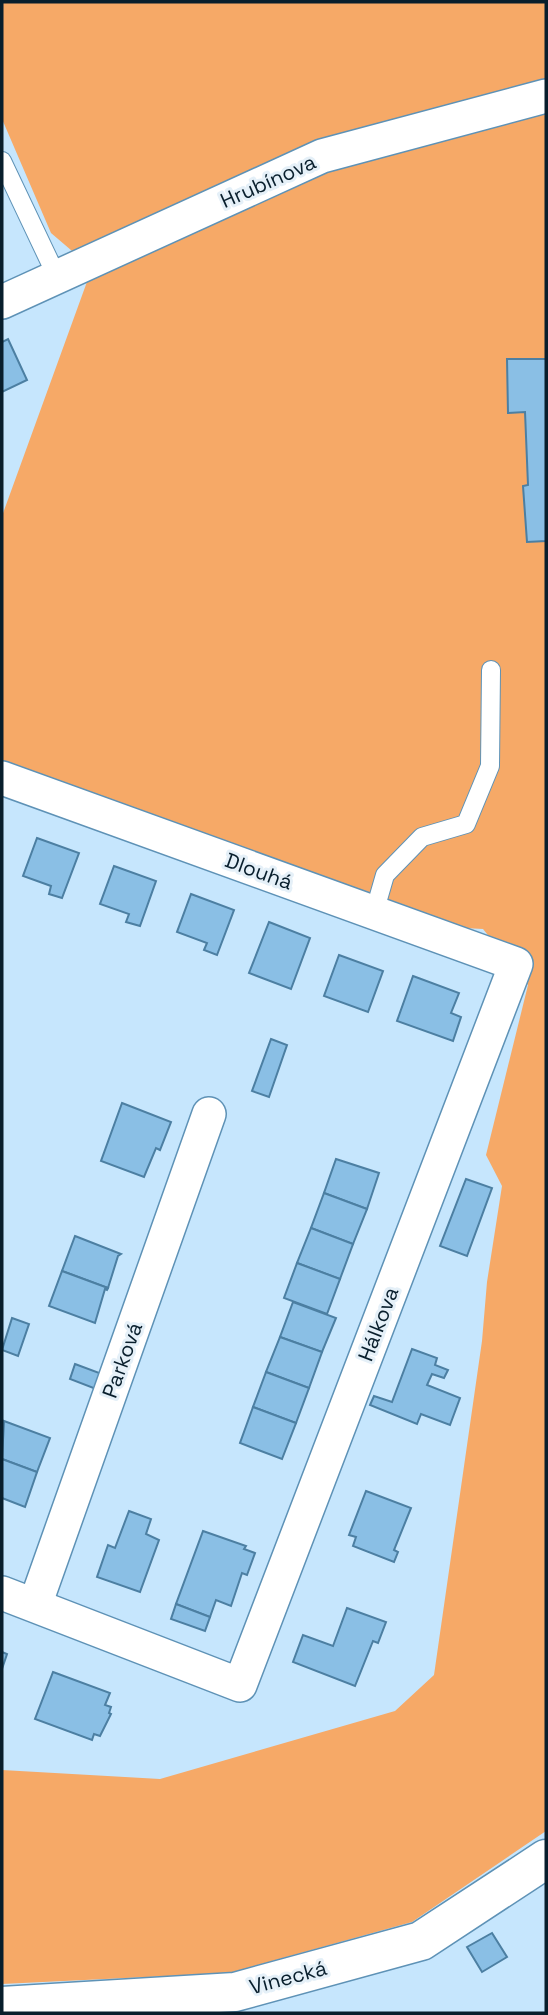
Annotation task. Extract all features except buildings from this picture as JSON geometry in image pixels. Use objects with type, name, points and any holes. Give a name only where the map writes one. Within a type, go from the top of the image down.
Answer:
[{"type":"street","name":"Hrubínova","points":[[2,302],[322,156],[546,96]]},
{"type":"street","name":"Dlouhá","points":[[2,778],[516,964]]},
{"type":"street","name":"Hálkova","points":[[35,1605],[240,1685],[516,964]]},
{"type":"street","name":"Parková","points":[[35,1605],[209,1115]]},
{"type":"street","points":[[2,1593],[35,1605]]},
{"type":"street","name":"Vinecká","points":[[2,2006],[235,1992],[421,1941],[546,1859]]},
{"type":"lane","points":[[2,161],[57,277]]},
{"type":"lane","points":[[374,913],[385,874],[422,837],[466,824],[490,766],[491,670]]},
{"type":"shaded area","points":[[2,2],[546,2],[546,1831],[412,1922],[229,1973],[2,1984],[2,1770],[160,1779],[395,1711],[434,1675],[502,1186],[486,1155],[528,985],[483,929],[465,928],[2,760],[2,516],[92,268],[51,233],[2,119]]}]
